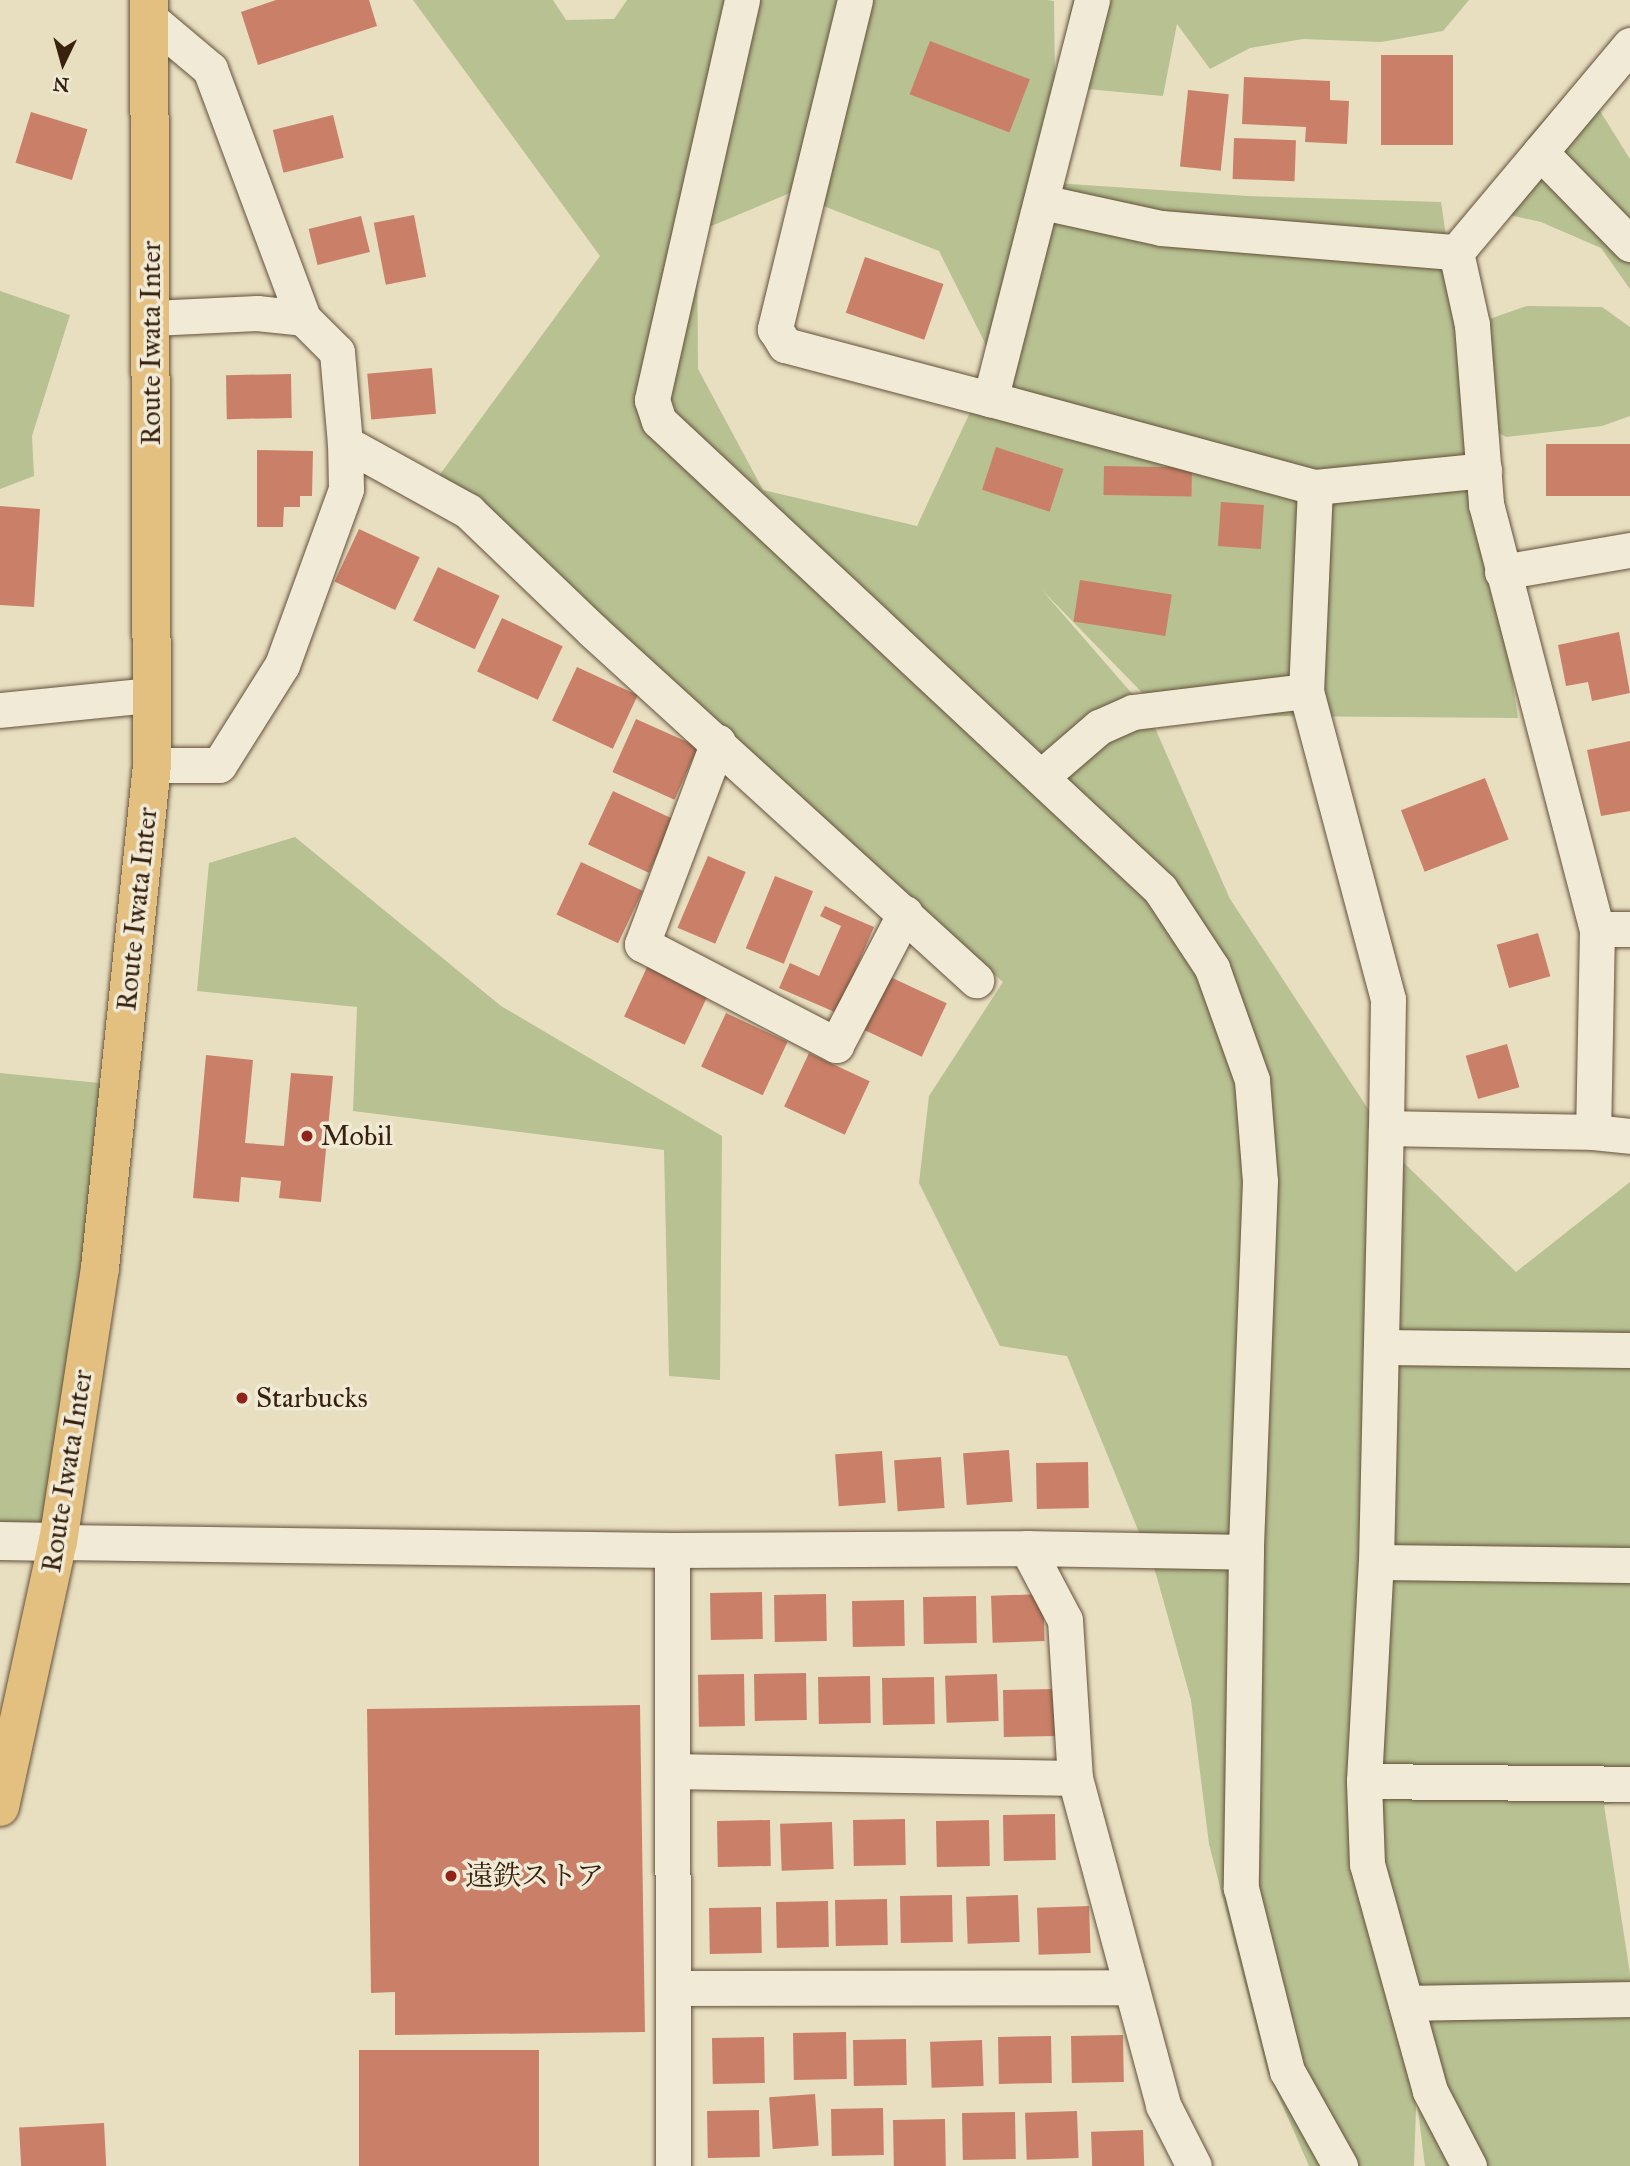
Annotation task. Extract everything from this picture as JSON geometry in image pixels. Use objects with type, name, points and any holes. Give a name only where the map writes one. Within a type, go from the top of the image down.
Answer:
[{"type":"main road","name":"Route Iwata Inter","points":[[0,1807],[58,1542],[100,1268],[152,765],[152,318],[148,9]]},
{"type":"street","points":[[742,0],[652,400],[659,421],[1160,889],[1212,968],[1252,1080],[1260,1181],[1246,1552],[1241,1888],[1287,2071],[1340,2166]]},
{"type":"street","points":[[855,0],[775,328],[785,345],[1315,487],[1484,470]]},
{"type":"street","points":[[990,399],[1092,0]]},
{"type":"street","points":[[148,9],[210,69],[303,318],[337,352],[346,489],[282,665],[219,765],[152,765]]},
{"type":"street","points":[[1457,252],[1630,45]]},
{"type":"street","points":[[1540,152],[1630,244]]},
{"type":"street","points":[[1042,202],[1161,228],[1457,252]]},
{"type":"street","points":[[1457,252],[1472,325],[1486,504],[1502,572],[1613,929],[1593,1132]]},
{"type":"street","points":[[152,318],[257,313],[303,318]]},
{"type":"street","points":[[345,443],[468,511],[976,980]]},
{"type":"street","points":[[1315,487],[1306,691],[1388,999],[1376,1562],[1364,1781],[1367,1864],[1430,2091],[1469,2166]]},
{"type":"street","points":[[1502,572],[1630,550]]},
{"type":"street","points":[[1041,777],[1099,727],[1133,712],[1306,691]]},
{"type":"street","points":[[0,710],[151,695]]},
{"type":"street","points":[[718,742],[642,944],[836,1045],[905,913]]},
{"type":"street","points":[[1386,1128],[1593,1132],[1630,1136]]},
{"type":"street","points":[[1381,1347],[1630,1350]]},
{"type":"street","points":[[0,1541],[672,1550],[1027,1548],[1246,1552]]},
{"type":"street","points":[[1027,1548],[1065,1620],[1075,1778],[1164,2105],[1194,2166]]},
{"type":"street","points":[[672,1550],[673,2166]]},
{"type":"street","points":[[1376,1562],[1630,1565]]},
{"type":"street","points":[[673,1771],[1075,1778]]},
{"type":"street","points":[[1364,1781],[1630,1784]]},
{"type":"street","points":[[673,1988],[1131,1986]]},
{"type":"street","points":[[1406,2003],[1630,1999]]},
{"type":"green space","points":[[413,0],[553,0],[566,20],[614,19],[627,0],[1047,0],[1054,1],[1055,82],[1073,0],[1469,0],[1443,31],[1381,42],[1303,39],[1250,48],[1210,69],[1177,24],[1163,96],[1054,86],[1055,183],[1248,196],[1441,202],[1518,718],[1164,715],[1041,589],[1148,712],[1230,899],[1403,1162],[1516,1272],[1630,1182],[1630,1799],[1604,1805],[1630,1974],[1630,2166],[1425,2166],[1391,1895],[1416,2108],[1414,2166],[1309,2166],[1267,2070],[1209,1844],[1191,1700],[1156,1574],[1067,1356],[1000,1346],[919,1183],[929,1096],[1003,982],[430,488],[600,256]],"holes":[[[790,193],[939,251],[994,361],[917,526],[763,490],[698,369],[697,232]]]},
{"type":"green space","points":[[1580,79],[1630,159],[1630,289],[1601,248],[1541,222],[1477,208],[1531,134]]},
{"type":"green space","points":[[0,291],[70,315],[32,436],[34,476],[0,489]]},
{"type":"green space","points":[[1527,306],[1602,307],[1630,327],[1630,416],[1602,426],[1506,437],[1482,423],[1472,325]]},
{"type":"green space","points":[[295,837],[501,1006],[722,1136],[720,1380],[669,1376],[664,1150],[353,1111],[357,1007],[197,991],[209,863]]},
{"type":"green space","points":[[0,1073],[119,1085],[58,1542],[0,1536]]},
{"type":"building","points":[[276,0],[369,0],[377,26],[258,65],[241,12]]},
{"type":"building","points":[[930,41],[1030,79],[1009,133],[910,94]]},
{"type":"building","points":[[1381,55],[1453,55],[1453,145],[1381,145]]},
{"type":"building","points":[[1244,77],[1330,81],[1330,100],[1349,101],[1347,144],[1305,142],[1306,127],[1242,124]]},
{"type":"building","points":[[1188,90],[1229,94],[1221,171],[1180,167]]},
{"type":"building","points":[[31,112],[87,129],[72,180],[16,163]]},
{"type":"building","points":[[333,115],[344,158],[283,173],[273,130]]},
{"type":"building","points":[[1234,138],[1296,140],[1295,181],[1233,179]]},
{"type":"building","points":[[414,215],[426,277],[386,285],[374,223]]},
{"type":"building","points":[[361,216],[370,252],[318,265],[309,229]]},
{"type":"building","points":[[865,257],[943,284],[924,340],[846,313]]},
{"type":"building","points":[[432,368],[436,414],[371,419],[367,374]]},
{"type":"building","points":[[291,374],[292,418],[227,419],[226,375]]},
{"type":"building","points":[[1546,444],[1630,444],[1630,496],[1546,496]]},
{"type":"building","points":[[996,447],[1064,469],[1050,512],[982,490]]},
{"type":"building","points":[[257,450],[313,451],[312,496],[300,496],[300,507],[284,507],[283,527],[257,527]]},
{"type":"building","points":[[1104,466],[1192,468],[1191,497],[1103,495]]},
{"type":"building","points":[[1221,502],[1264,505],[1261,549],[1218,546]]},
{"type":"building","points":[[0,506],[40,509],[34,607],[0,605]]},
{"type":"building","points":[[359,529],[420,557],[395,610],[334,582]]},
{"type":"building","points":[[438,567],[500,596],[475,649],[413,620]]},
{"type":"building","points":[[1080,580],[1172,595],[1165,636],[1073,621]]},
{"type":"building","points":[[502,618],[563,646],[538,700],[477,671]]},
{"type":"building","points":[[1619,632],[1630,693],[1592,701],[1588,682],[1566,686],[1558,645]]},
{"type":"building","points":[[577,667],[638,695],[613,749],[552,720]]},
{"type":"building","points":[[636,719],[698,747],[675,800],[612,772]]},
{"type":"building","points":[[1630,741],[1630,811],[1601,816],[1587,750]]},
{"type":"building","points":[[1485,778],[1509,840],[1425,872],[1401,810]]},
{"type":"building","points":[[613,791],[674,819],[649,873],[588,844]]},
{"type":"building","points":[[708,856],[746,872],[715,944],[678,928]]},
{"type":"building","points":[[581,862],[643,891],[618,943],[556,915]]},
{"type":"building","points":[[775,876],[813,891],[784,964],[746,948]]},
{"type":"building","points":[[825,906],[874,927],[837,1013],[779,988],[790,963],[819,976],[841,926],[820,916]]},
{"type":"building","points":[[1538,933],[1550,976],[1509,988],[1497,945]]},
{"type":"building","points":[[649,963],[710,991],[685,1045],[624,1016]]},
{"type":"building","points":[[886,975],[947,1003],[922,1057],[861,1028]]},
{"type":"building","points":[[726,1013],[788,1042],[763,1095],[701,1066]]},
{"type":"building","points":[[1507,1044],[1519,1087],[1478,1099],[1466,1056]]},
{"type":"building","points":[[809,1053],[870,1081],[845,1135],[784,1106]]},
{"type":"building","points":[[206,1055],[253,1060],[245,1143],[284,1146],[291,1073],[333,1076],[321,1202],[279,1198],[281,1181],[241,1177],[239,1202],[193,1198]]},
{"type":"building","points":[[1009,1450],[1013,1502],[967,1505],[963,1453]]},
{"type":"building","points":[[882,1451],[886,1503],[839,1506],[835,1454]]},
{"type":"building","points":[[941,1457],[945,1508],[898,1511],[894,1460]]},
{"type":"building","points":[[1088,1462],[1089,1508],[1037,1509],[1036,1463]]},
{"type":"building","points":[[762,1592],[763,1639],[711,1640],[710,1593]]},
{"type":"building","points":[[826,1594],[827,1641],[775,1642],[774,1595]]},
{"type":"building","points":[[1043,1594],[1045,1641],[993,1643],[991,1596]]},
{"type":"building","points":[[976,1596],[977,1643],[924,1644],[923,1597]]},
{"type":"building","points":[[904,1600],[905,1646],[853,1647],[852,1601]]},
{"type":"building","points":[[806,1673],[807,1720],[755,1721],[754,1674]]},
{"type":"building","points":[[744,1674],[745,1726],[699,1727],[698,1675]]},
{"type":"building","points":[[997,1674],[999,1721],[947,1723],[945,1676]]},
{"type":"building","points":[[870,1676],[871,1723],[819,1724],[818,1677]]},
{"type":"building","points":[[934,1677],[935,1724],[883,1725],[882,1678]]},
{"type":"building","points":[[1055,1689],[1056,1736],[1004,1737],[1003,1690]]},
{"type":"building","points":[[640,1705],[645,2032],[395,2035],[395,1992],[371,1993],[367,1709]]},
{"type":"building","points":[[1055,1814],[1056,1860],[1004,1861],[1003,1815]]},
{"type":"building","points":[[905,1819],[906,1865],[854,1866],[853,1820]]},
{"type":"building","points":[[770,1820],[771,1866],[718,1867],[717,1821]]},
{"type":"building","points":[[989,1820],[990,1866],[937,1867],[936,1821]]},
{"type":"building","points":[[832,1822],[834,1869],[782,1871],[780,1824]]},
{"type":"building","points":[[952,1895],[953,1942],[901,1943],[900,1896]]},
{"type":"building","points":[[1018,1895],[1020,1942],[968,1944],[966,1897]]},
{"type":"building","points":[[887,1899],[888,1945],[836,1946],[835,1900]]},
{"type":"building","points":[[828,1901],[829,1947],[777,1948],[776,1902]]},
{"type":"building","points":[[1089,1906],[1091,1953],[1039,1955],[1037,1908]]},
{"type":"building","points":[[761,1907],[762,1953],[710,1954],[709,1908]]},
{"type":"building","points":[[846,2032],[847,2079],[794,2080],[793,2033]]},
{"type":"building","points":[[1123,2035],[1124,2082],[1072,2083],[1071,2036]]},
{"type":"building","points":[[1051,2036],[1052,2083],[999,2084],[998,2037]]},
{"type":"building","points":[[764,2037],[765,2083],[713,2084],[712,2038]]},
{"type":"building","points":[[906,2039],[907,2085],[854,2086],[853,2040]]},
{"type":"building","points":[[982,2040],[984,2086],[932,2088],[930,2042]]},
{"type":"building","points":[[359,2050],[539,2050],[539,2166],[359,2166]]},
{"type":"building","points":[[815,2094],[819,2146],[773,2149],[769,2097]]},
{"type":"building","points":[[883,2108],[884,2155],[832,2156],[831,2109]]},
{"type":"building","points":[[759,2110],[760,2157],[708,2158],[707,2111]]},
{"type":"building","points":[[1077,2111],[1079,2158],[1027,2160],[1025,2113]]},
{"type":"building","points":[[1015,2112],[1016,2159],[963,2160],[962,2113]]},
{"type":"building","points":[[945,2119],[946,2166],[894,2166],[893,2120]]},
{"type":"building","points":[[104,2123],[106,2166],[21,2166],[19,2127]]},
{"type":"building","points":[[1143,2130],[1144,2166],[1092,2166],[1091,2132]]},
{"type":"place","name":"Mobil","points":[[307,1136]]},
{"type":"place","name":"Starbucks","points":[[242,1398]]},
{"type":"place","name":"遠鉄ストア","points":[[451,1876]]}]
